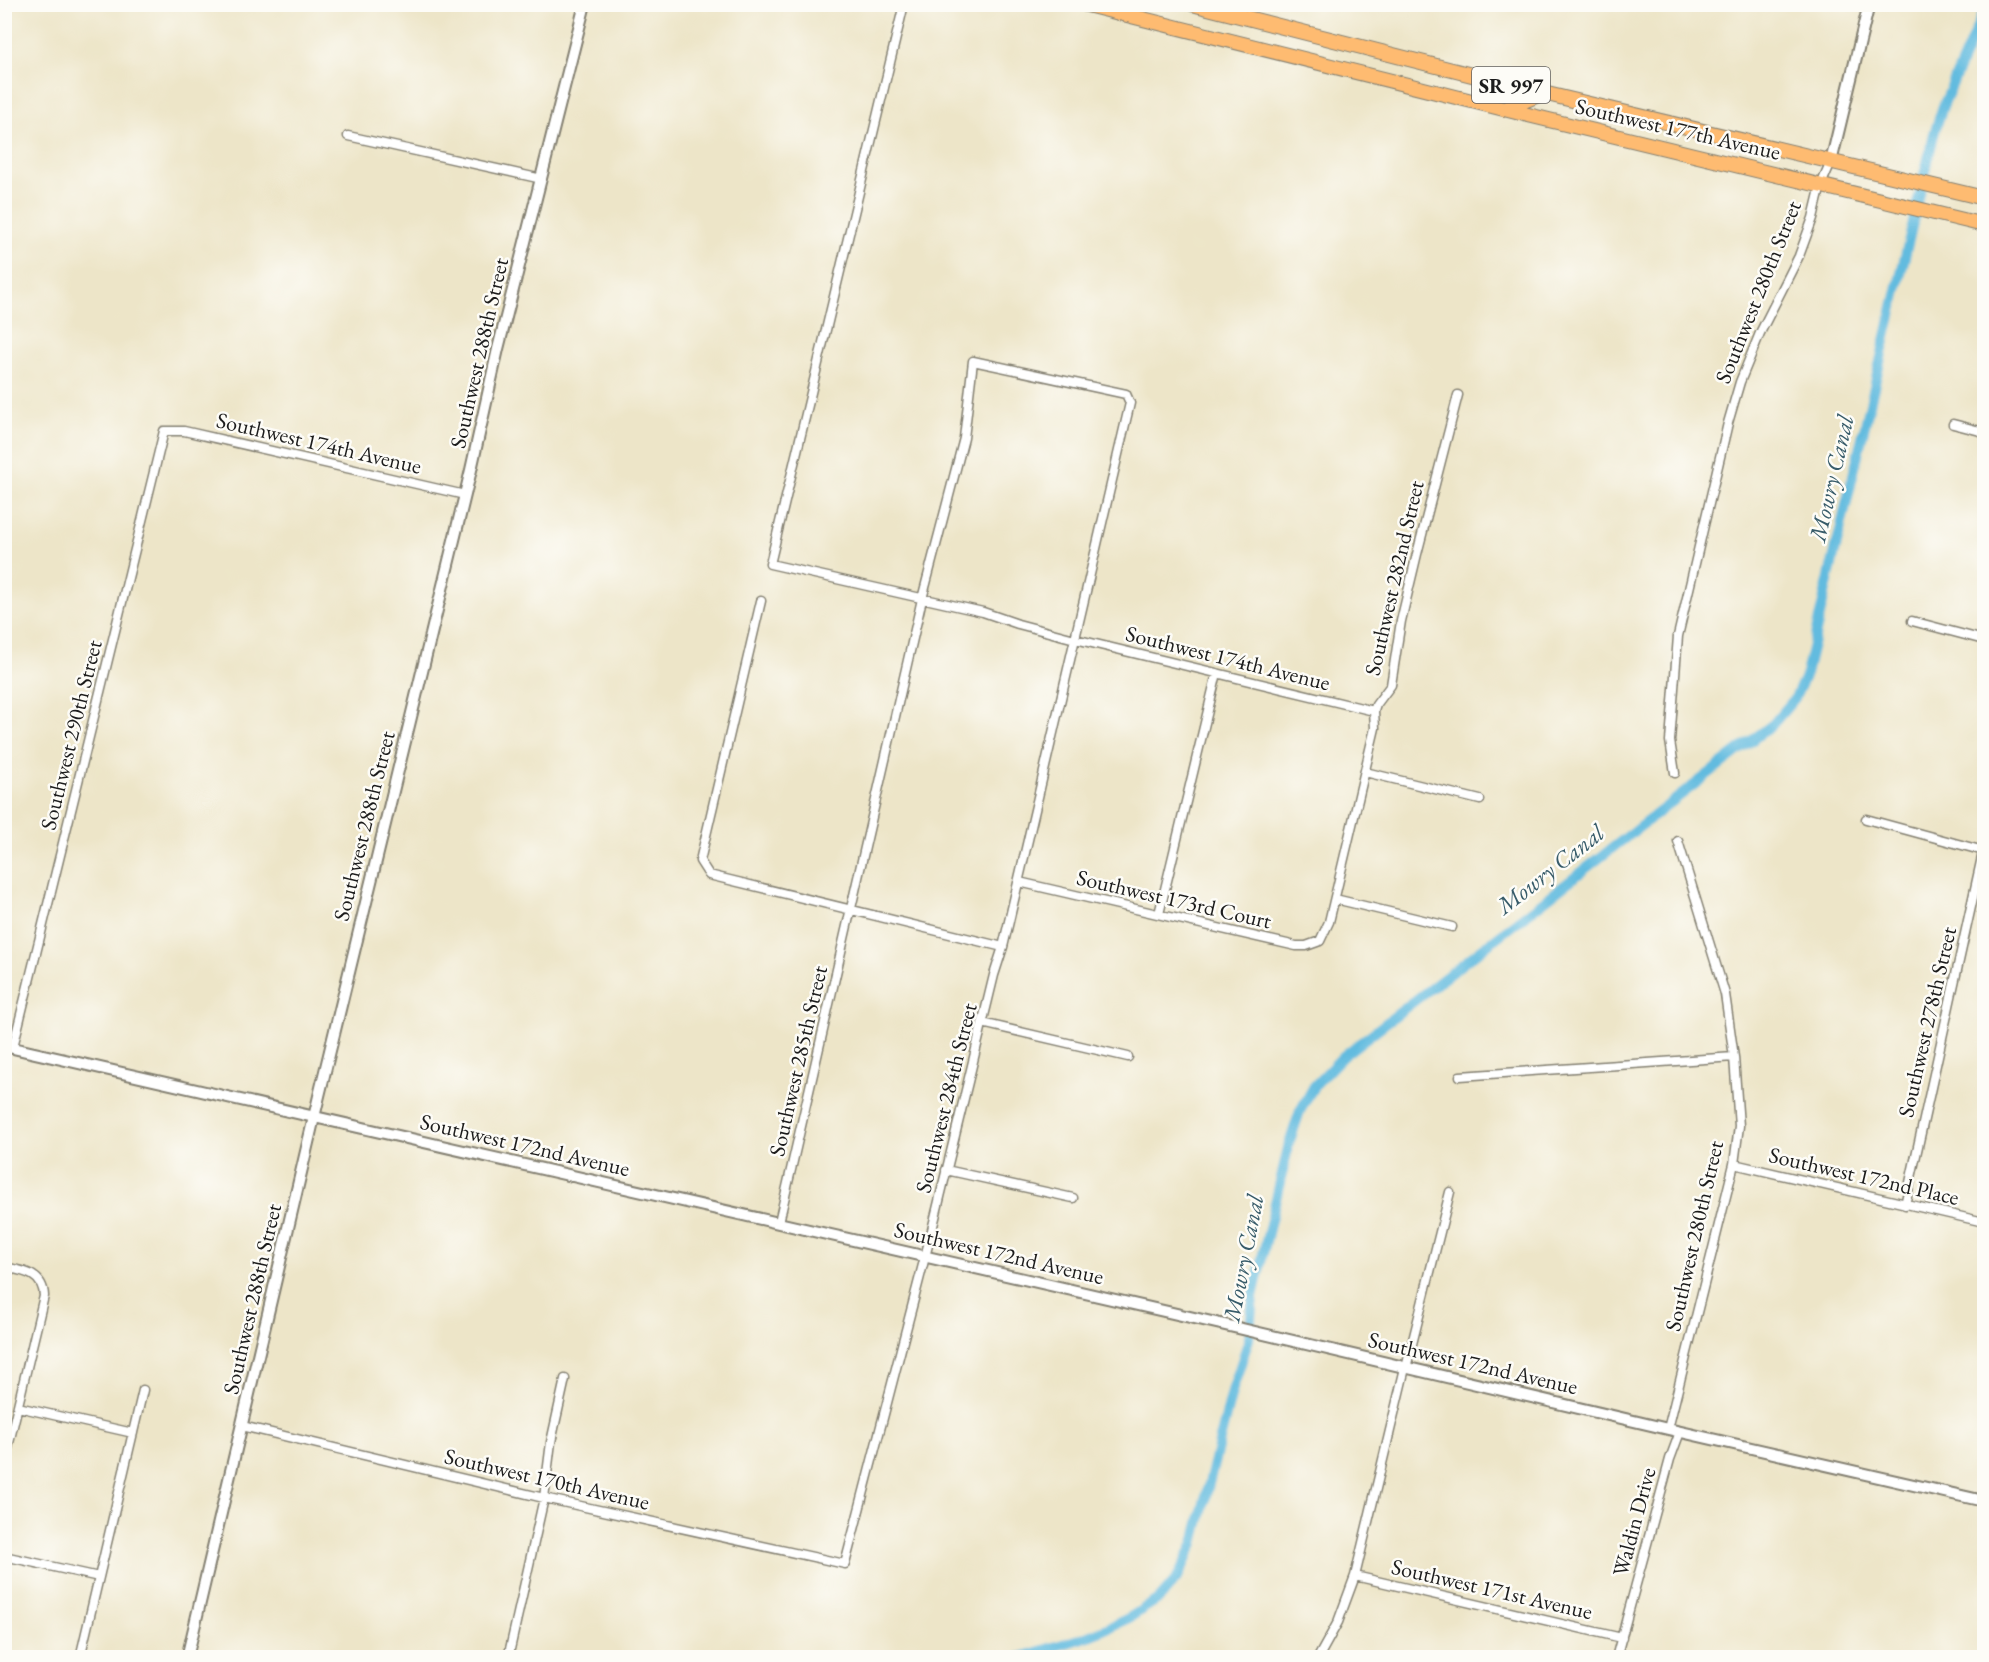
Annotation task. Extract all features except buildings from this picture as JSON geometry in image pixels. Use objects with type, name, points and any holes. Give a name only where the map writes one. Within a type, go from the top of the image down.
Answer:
[{"type":"highway","name":"Southwest 177th Avenue","points":[[1083,4],[1984,225]]},
{"type":"highway","name":"Southwest 177th Avenue","points":[[1192,4],[1543,93],[1984,198]]},
{"type":"highway","points":[[1505,109],[1543,93]]},
{"type":"street","name":"Southwest 288th Street","points":[[187,1658],[314,1116],[498,350],[585,4]]},
{"type":"street","name":"Southwest 174th Avenue","points":[[904,4],[770,564],[983,612],[1075,639],[1374,711]]},
{"type":"street","name":"Southwest 280th Street","points":[[1675,773],[1670,741],[1678,636],[1728,423],[1740,382],[1760,333],[1807,236],[1821,185],[1831,162],[1869,4]]},
{"type":"street","points":[[348,136],[542,179]]},
{"type":"street","name":"Southwest 284th Street","points":[[845,1564],[1019,882],[1130,403],[1126,394],[973,361],[963,438],[922,599]]},
{"type":"street","name":"Southwest 282nd Street","points":[[1320,941],[1329,922],[1365,772],[1375,728],[1374,711],[1391,685],[1399,647],[1401,621],[1458,395]]},
{"type":"street","points":[[1953,424],[1984,432]]},
{"type":"street","name":"Southwest 174th Avenue","points":[[164,431],[184,431],[465,495]]},
{"type":"street","name":"Southwest 290th Street","points":[[9,1046],[164,431]]},
{"type":"street","name":"Southwest 285th Street","points":[[779,1222],[922,599]]},
{"type":"street","points":[[761,602],[700,861],[709,875],[1003,947]]},
{"type":"street","points":[[1912,621],[1984,640]]},
{"type":"street","points":[[1159,914],[1217,673]]},
{"type":"street","points":[[1365,772],[1480,800]]},
{"type":"street","points":[[1866,819],[1984,850]]},
{"type":"street","name":"Southwest 280th Street","points":[[1668,1430],[1734,1164],[1738,1126],[1734,1057],[1725,994],[1678,841]]},
{"type":"street","name":"Southwest 278th Street","points":[[1905,1205],[1984,850]]},
{"type":"street","name":"Southwest 173rd Court","points":[[1019,882],[1296,946],[1306,946],[1320,941]]},
{"type":"street","points":[[1335,899],[1452,927]]},
{"type":"street","points":[[982,1023],[1128,1057]]},
{"type":"street","name":"Southwest 172nd Avenue","points":[[9,1046],[1984,1501]]},
{"type":"street","points":[[1460,1076],[1734,1057]]},
{"type":"street","name":"Southwest 172nd Place","points":[[1734,1164],[1984,1222]]},
{"type":"street","points":[[946,1170],[1073,1198]]},
{"type":"street","points":[[1318,1658],[1338,1622],[1355,1576],[1450,1192]]},
{"type":"street","points":[[4,1267],[34,1275],[41,1283],[44,1292],[4,1464]]},
{"type":"street","points":[[508,1658],[544,1498],[550,1442],[565,1379]]},
{"type":"street","points":[[80,1658],[143,1390]]},
{"type":"street","points":[[18,1407],[133,1432]]},
{"type":"street","name":"Southwest 170th Avenue","points":[[242,1426],[544,1498],[845,1564]]},
{"type":"street","name":"Waldin Drive","points":[[1616,1658],[1670,1459],[1680,1432]]},
{"type":"street","points":[[4,1556],[99,1577]]},
{"type":"street","name":"Southwest 171st Avenue","points":[[1355,1576],[1622,1638]]},
{"type":"waterway","name":"Mowry Canal","points":[[1018,1658],[1092,1635],[1129,1618],[1160,1598],[1178,1577],[1194,1543],[1233,1388],[1249,1339],[1253,1296],[1289,1144],[1300,1111],[1314,1086],[1343,1056],[1773,724],[1795,698],[1806,674],[1934,134],[1943,106],[1984,11]]}]
